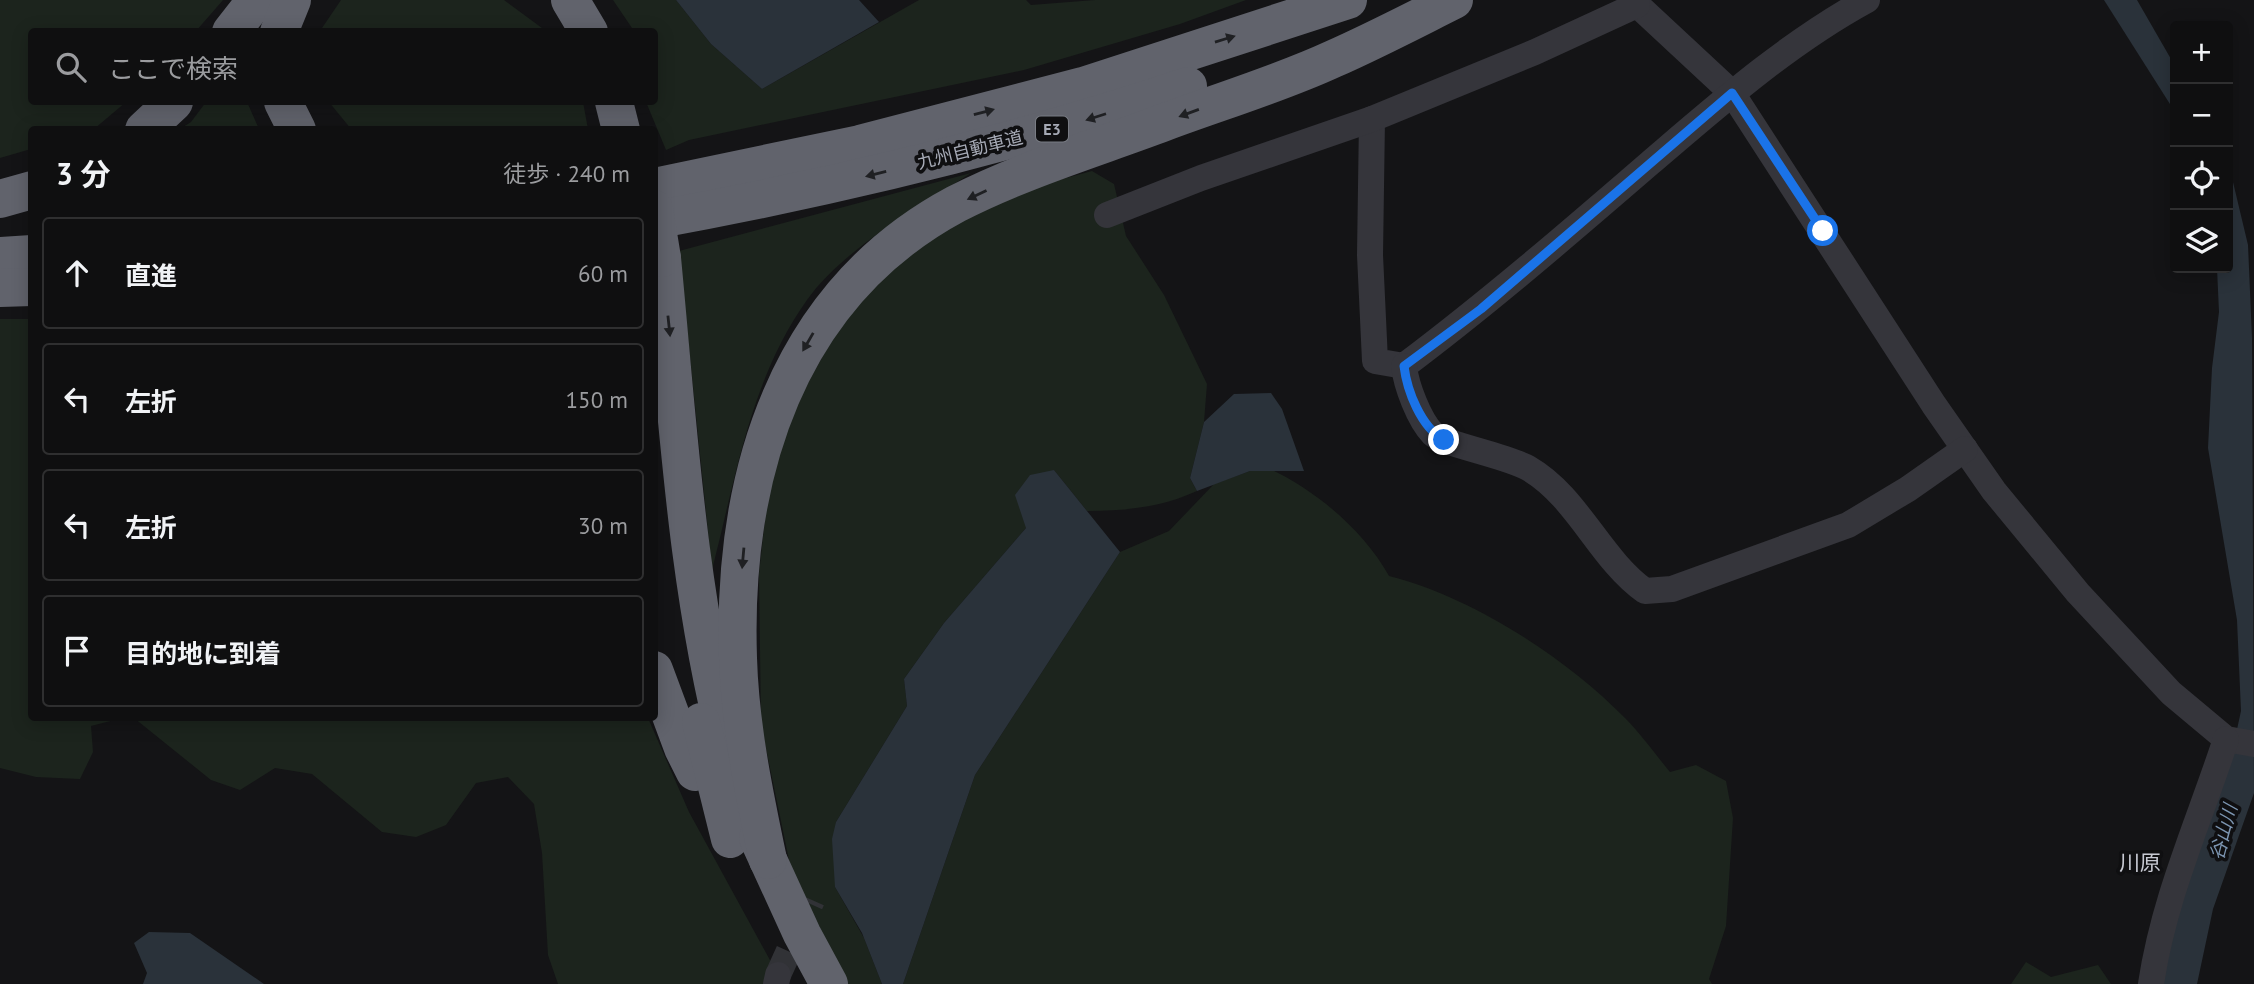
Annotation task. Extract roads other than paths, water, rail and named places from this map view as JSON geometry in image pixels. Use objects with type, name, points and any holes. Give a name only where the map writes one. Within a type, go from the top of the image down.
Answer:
[{"type":"highway","points":[[234,28],[256,0]]},
{"type":"highway","points":[[281,28],[292,0]]},
{"type":"highway","points":[[570,0],[587,28]]},
{"type":"highway","points":[[593,0],[609,28]]},
{"type":"highway","name":"九州自動車道","points":[[658,186],[784,162],[1083,86],[1348,0]]},
{"type":"highway","name":"九州自動車道","points":[[658,219],[858,179],[1086,120],[1377,24],[1438,0]]},
{"type":"highway","points":[[768,860],[747,752],[738,658],[744,545],[757,472],[778,397],[809,337],[839,299],[909,236],[954,205],[1044,167],[1331,60],[1454,0]]},
{"type":"highway","points":[[148,126],[171,105]]},
{"type":"highway","points":[[284,105],[295,126]]},
{"type":"highway","points":[[615,105],[620,126]]},
{"type":"highway","points":[[635,105],[641,126]]},
{"type":"highway","points":[[658,168],[682,165],[784,162]]},
{"type":"highway","points":[[0,198],[28,191]]},
{"type":"highway","points":[[658,234],[688,529],[705,655],[743,806],[802,934],[829,984]]},
{"type":"highway","points":[[658,420],[684,646],[730,839]]},
{"type":"highway","points":[[658,681],[683,748],[730,839],[787,981]]},
{"type":"street","points":[[1372,120],[1370,255],[1375,361],[1404,366],[1481,309],[1732,93],[1835,18],[1867,0]]},
{"type":"street","points":[[1107,215],[1202,178],[1372,120],[1535,52],[1635,2],[1732,93],[1994,491],[2078,593],[2171,693],[2226,738],[2254,744]]},
{"type":"street","points":[[1404,366],[1406,386],[1433,434],[1444,440],[1492,452],[1529,469],[1567,502],[1622,575],[1645,591],[1672,589],[1847,525],[1908,489],[1965,449]]},
{"type":"street","points":[[2151,984],[2159,934],[2173,882],[2204,806],[2226,738]]},
{"type":"water","points":[[676,0],[859,0],[879,22],[762,89],[711,44]]},
{"type":"water","points":[[2104,0],[2137,0],[2170,57],[2170,104]]},
{"type":"water","name":"谷山川","points":[[2233,182],[2248,245],[2252,338],[2254,793],[2213,909],[2197,984],[2161,984],[2170,920],[2231,757],[2241,711],[2237,620],[2208,448],[2212,368],[2219,312],[2217,273],[2233,273]]},
{"type":"water","points":[[1271,393],[1282,409],[1304,471],[1250,471],[1197,491],[1190,478],[1204,422],[1234,394]]},
{"type":"water","points":[[1054,470],[1120,552],[975,775],[903,984],[882,984],[862,933],[835,887],[832,839],[836,822],[907,706],[904,679],[944,623],[1026,528],[1015,495],[1030,475]]},
{"type":"water","points":[[149,932],[190,933],[264,984],[143,984],[147,973],[134,943]]},
{"type":"tunnel","points":[[778,975],[812,900]]},
{"type":"district","name":"川原","points":[[2140,863]]}]
